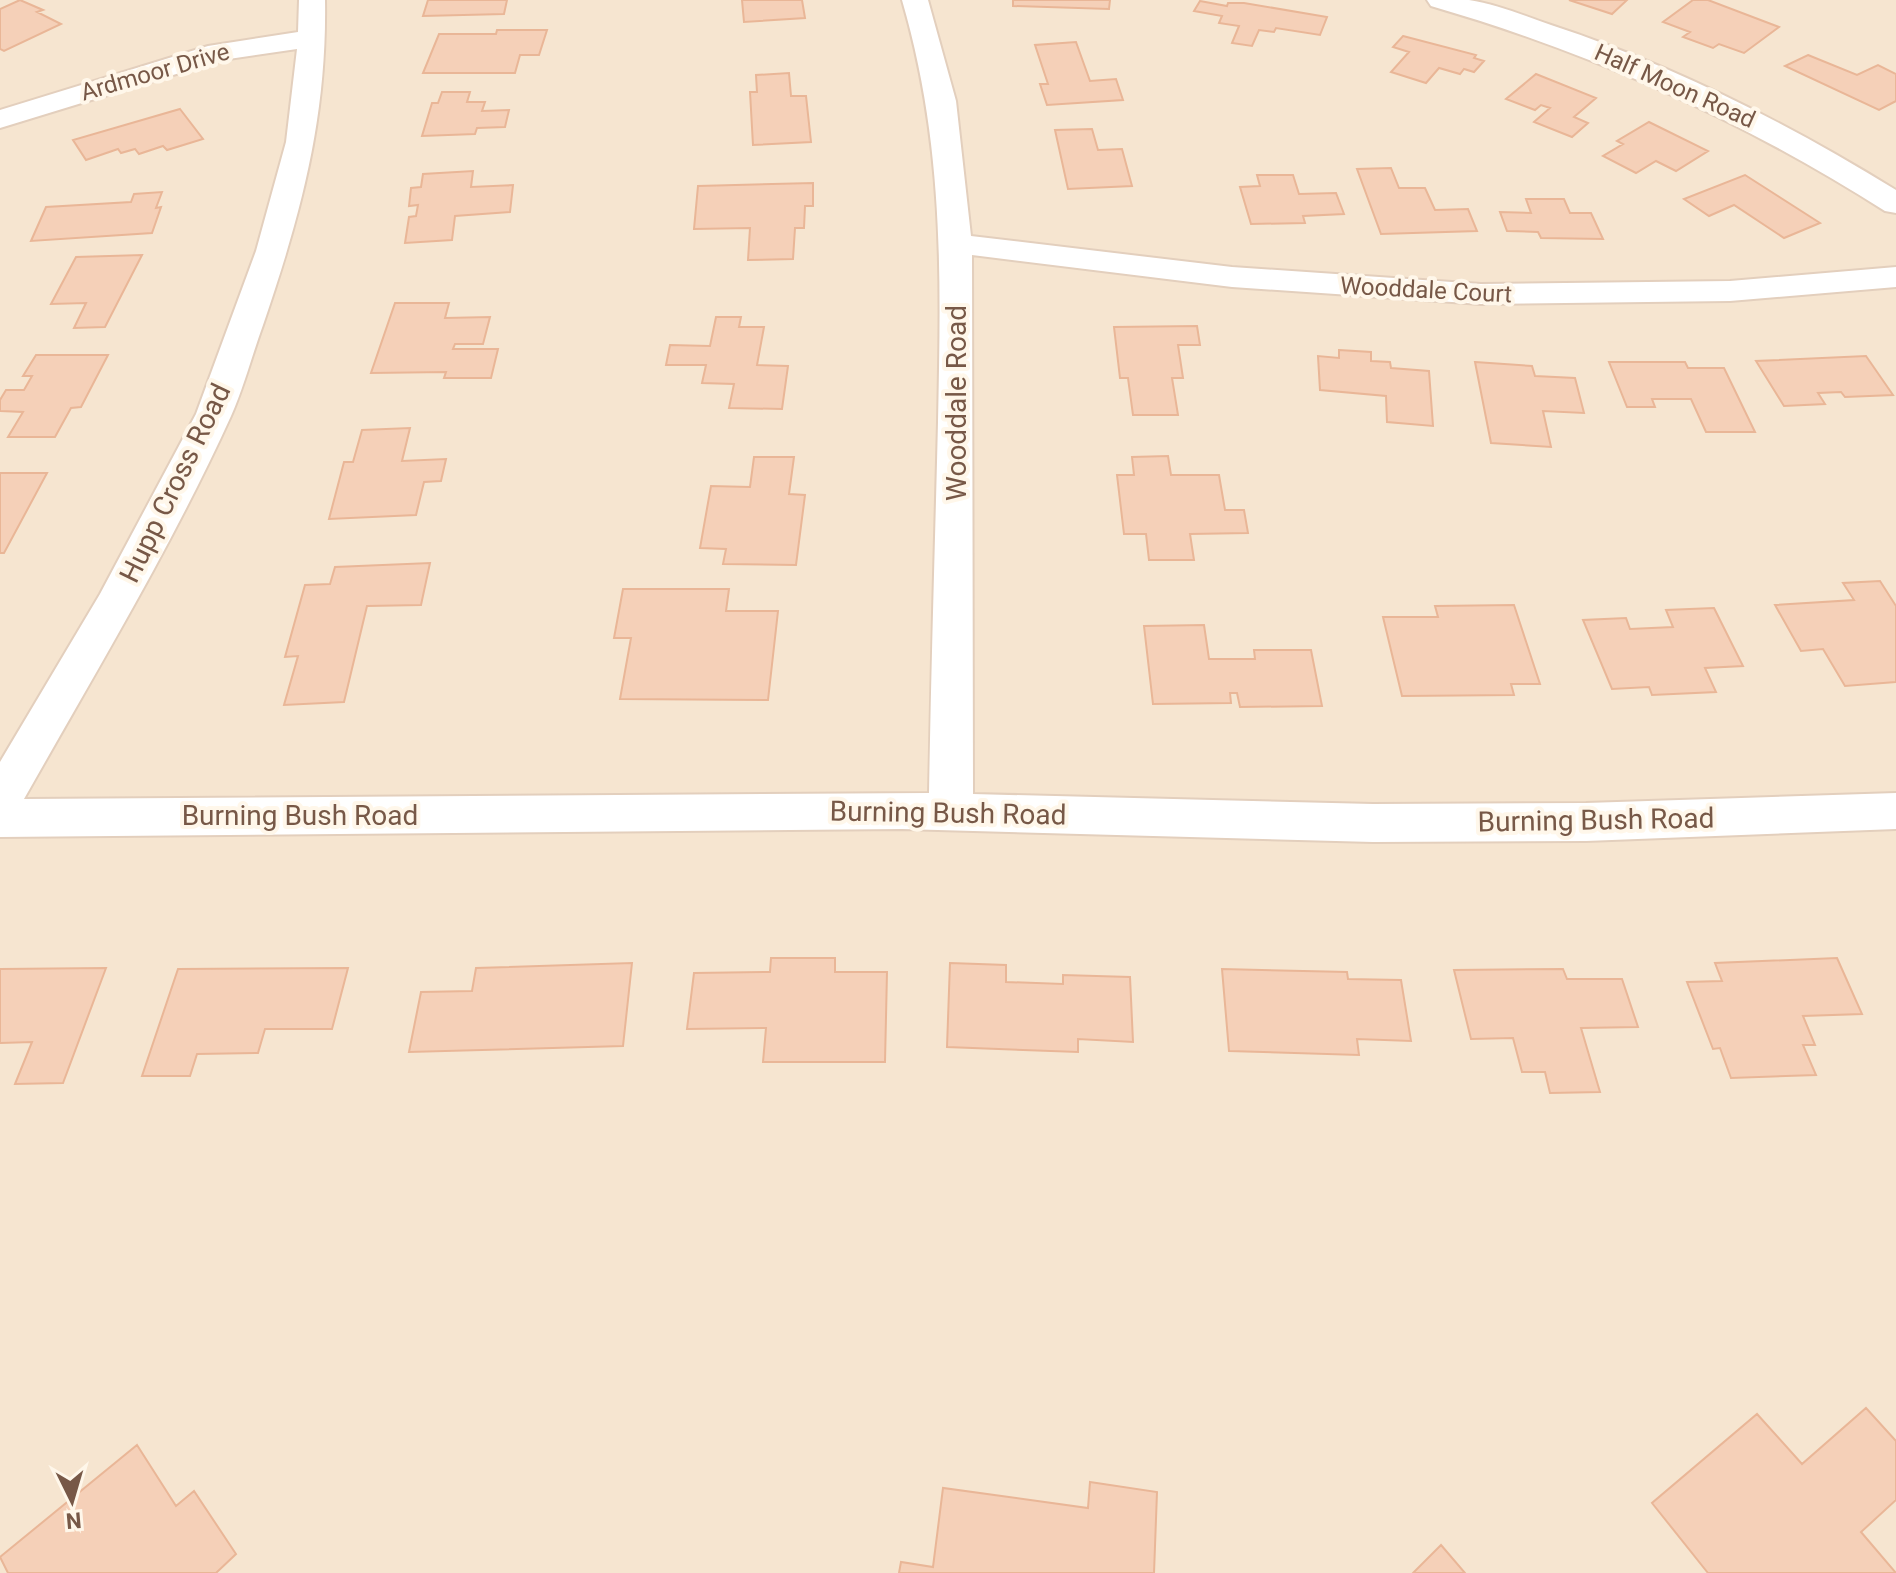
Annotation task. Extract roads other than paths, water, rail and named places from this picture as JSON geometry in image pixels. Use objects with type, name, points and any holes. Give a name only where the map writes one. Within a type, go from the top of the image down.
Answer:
[{"type":"street","name":"Hupp Cross Road","points":[[0,801],[116,601],[214,414],[247,327],[288,197],[301,142],[312,38],[312,0]]},
{"type":"street","name":"Wooddale Road","points":[[915,0],[937,69],[944,106],[958,245],[951,812]]},
{"type":"street","name":"Half Moon Road","points":[[1440,0],[1592,48],[1659,76],[1806,148],[1896,204]]},
{"type":"street","name":"Ardmoor Drive","points":[[0,119],[218,52],[312,38]]},
{"type":"street","name":"Wooddale Court","points":[[958,245],[992,246],[1249,279],[1517,295],[1689,294],[1896,277]]},
{"type":"street","name":"Burning Bush Road","points":[[0,818],[951,812],[1419,823],[1586,822],[1896,811]]}]
